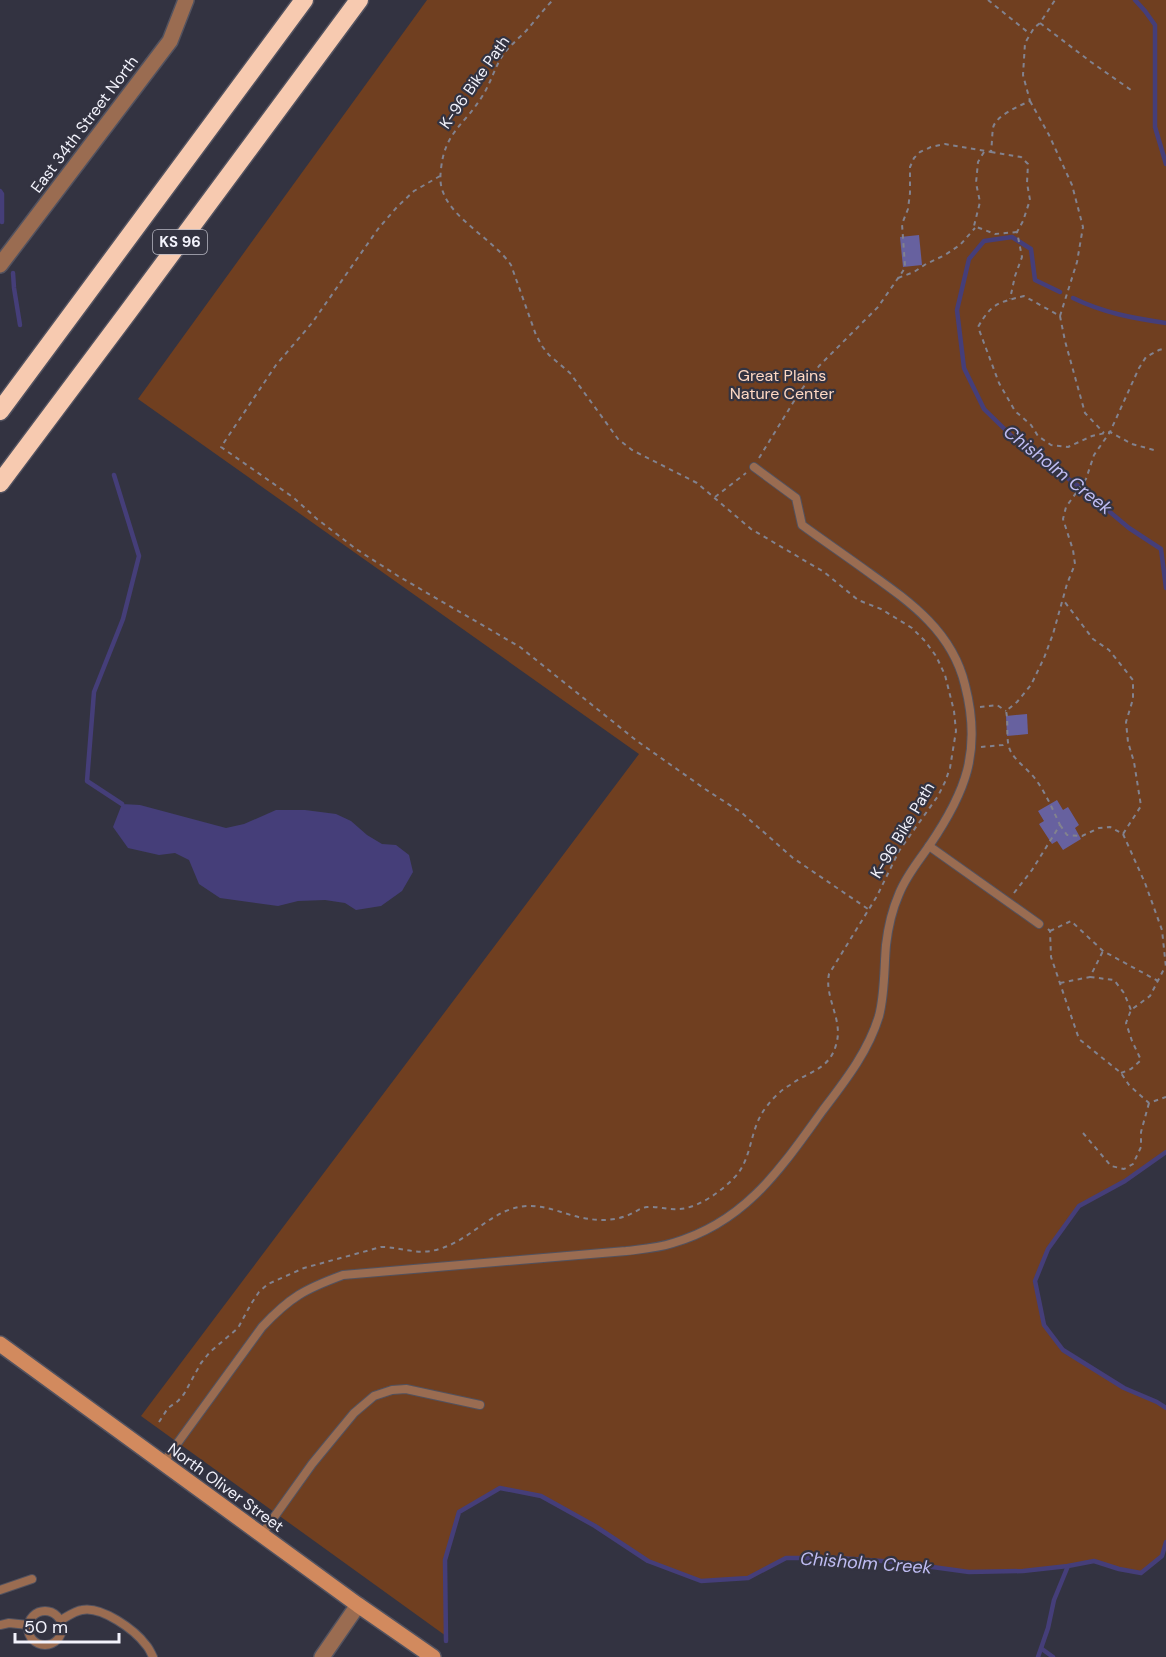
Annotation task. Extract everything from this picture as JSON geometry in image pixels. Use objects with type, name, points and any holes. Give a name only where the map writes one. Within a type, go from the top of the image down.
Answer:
[{"type":"highway","name":"KS 96","points":[[0,411],[304,0]]},
{"type":"highway","name":"KS 96","points":[[0,483],[359,0]]},
{"type":"highway","points":[[0,406],[16,390]]},
{"type":"highway","points":[[0,495],[28,446]]},
{"type":"main road","name":"North Oliver Street","points":[[0,1344],[433,1657]]},
{"type":"street","name":"East 34th Street North","points":[[0,264],[170,41],[186,0]]},
{"type":"street","points":[[322,1657],[358,1605]]},
{"type":"lane","points":[[163,1463],[262,1327],[296,1295],[317,1284],[343,1275],[654,1248],[694,1236],[729,1218],[768,1183],[855,1066],[869,1041],[879,1015],[886,943],[891,916],[899,892],[953,809],[963,788],[972,747],[970,708],[965,683],[956,660],[929,620],[907,600],[802,525],[796,498],[754,467]]},
{"type":"lane","points":[[929,846],[1039,924]]},
{"type":"lane","points":[[262,1534],[312,1464],[354,1413],[374,1396],[392,1390],[406,1389],[480,1405]]},
{"type":"lane","points":[[0,1590],[32,1579]]},
{"type":"lane","points":[[61,1620],[83,1610],[94,1610],[112,1617],[128,1627],[146,1644],[153,1657]]},
{"type":"lane","points":[[40,1611],[51,1611],[61,1620],[63,1631],[58,1641],[48,1646],[37,1644],[29,1636],[28,1625],[32,1617],[40,1611]]},
{"type":"lane","points":[[0,1624],[28,1625]]},
{"type":"path","name":"K-96 Bike Path","points":[[159,1422],[168,1408],[184,1394],[201,1363],[210,1352],[238,1328],[259,1292],[268,1284],[296,1271],[381,1247],[395,1247],[423,1253],[438,1250],[453,1245],[492,1218],[516,1207],[538,1206],[588,1219],[614,1220],[650,1207],[681,1209],[694,1206],[727,1185],[746,1160],[754,1127],[767,1106],[791,1083],[819,1069],[832,1055],[839,1030],[827,981],[829,974],[883,884],[895,858],[938,796],[950,768],[956,731],[954,711],[945,675],[925,641],[912,628],[881,609],[858,600],[824,572],[751,529],[697,483],[632,450],[618,439],[570,372],[549,355],[542,346],[536,335],[512,265],[498,248],[474,229],[448,202],[442,191],[440,176],[447,143],[484,94],[501,58],[553,0]]},
{"type":"path","points":[[988,0],[1030,34]]},
{"type":"path","points":[[1055,0],[1025,43],[1023,75],[1030,101],[1072,185],[1083,227],[1077,262],[1060,316],[1085,413],[1104,433]]},
{"type":"path","points":[[1040,23],[1131,90]]},
{"type":"path","points":[[991,152],[996,120],[1030,101]]},
{"type":"path","points":[[715,497],[754,467],[799,393],[819,366],[879,307],[898,278],[905,266],[902,224],[908,209],[910,193],[909,167],[920,152],[945,144],[1021,157],[1028,164],[1027,183],[1030,200],[1017,232],[1022,257],[1010,300]]},
{"type":"path","points":[[976,227],[974,226],[980,202],[976,183],[978,162],[984,152]]},
{"type":"path","points":[[440,176],[414,191],[378,230],[312,323],[276,365],[221,447],[294,498],[356,549],[520,647],[637,741],[742,813],[793,858],[868,909]]},
{"type":"path","points":[[976,227],[995,234],[1017,232]]},
{"type":"path","points":[[898,278],[945,255],[960,244],[976,227]]},
{"type":"path","points":[[1060,316],[1024,296],[1005,301],[988,310],[978,327],[999,384],[1015,411],[1038,436],[1051,445],[1068,447],[1092,436],[1110,432],[1132,444],[1154,450]]},
{"type":"path","points":[[1120,1073],[1131,1069],[1141,1060],[1126,1023],[1131,1010],[1150,996],[1165,968],[1162,930],[1145,883],[1123,834],[1110,827],[1099,828],[1082,836],[1067,835],[1045,793],[1033,776],[1010,752],[1006,711],[1031,685],[1044,658],[1075,564],[1063,519],[1066,507],[1086,479],[1094,455],[1110,432],[1139,368],[1146,357],[1166,348]]},
{"type":"path","points":[[1064,600],[1093,639],[1109,650],[1134,680],[1126,722],[1141,806],[1123,834]]},
{"type":"path","points":[[972,747],[1008,743]]},
{"type":"path","points":[[1008,902],[1032,870],[1060,825]]},
{"type":"path","points":[[1050,931],[1071,921],[1102,951],[1158,981]]},
{"type":"path","points":[[1039,924],[1050,931]]},
{"type":"path","points":[[1050,931],[1051,957],[1079,1039],[1120,1073],[1129,1085],[1149,1103]]},
{"type":"path","points":[[1090,977],[1102,951]]},
{"type":"path","points":[[1060,983],[1090,977],[1114,980],[1124,993],[1131,1010]]},
{"type":"path","points":[[1149,1103],[1166,1097]]},
{"type":"path","points":[[1083,1133],[1111,1166],[1124,1169],[1133,1164],[1141,1147],[1141,1132],[1149,1103]]},
{"type":"green space","name":"Great Plains Nature Center","points":[[427,0],[1166,0],[1166,1152],[1125,1181],[1079,1206],[1048,1249],[1035,1281],[1044,1325],[1063,1350],[1124,1388],[1166,1408],[1166,1544],[1162,1556],[1141,1573],[1094,1561],[1023,1571],[969,1572],[896,1562],[838,1558],[786,1558],[748,1578],[701,1581],[648,1561],[595,1526],[541,1496],[500,1488],[459,1512],[445,1560],[446,1636],[141,1416],[639,754],[138,399]]},
{"type":"shaded area","points":[[122,804],[140,805],[226,828],[244,824],[276,810],[305,810],[336,814],[351,821],[382,844],[396,845],[409,855],[413,872],[402,891],[381,906],[356,910],[345,903],[325,900],[298,901],[278,906],[220,898],[199,884],[189,860],[175,853],[159,855],[128,848],[113,827]]},
{"type":"building","points":[[919,235],[922,265],[903,267],[900,237]]},
{"type":"building","points":[[1027,714],[1028,734],[1007,736],[1006,716]]},
{"type":"building","points":[[1057,800],[1063,810],[1068,807],[1079,825],[1075,828],[1081,839],[1063,850],[1057,841],[1052,844],[1039,824],[1044,821],[1038,811]]},
{"type":"waterway","name":"Chisholm Creek","points":[[1135,0],[1155,25],[1155,127],[1166,164]]},
{"type":"waterway","points":[[0,191],[2,194],[2,222]]},
{"type":"waterway","name":"Chisholm Creek","points":[[1060,292],[1035,280],[1031,249],[1012,237],[984,241],[969,259],[957,310],[964,368],[984,409],[1023,447],[1080,487],[1129,528],[1161,549],[1166,588]]},
{"type":"waterway","points":[[13,273],[20,325]]},
{"type":"waterway","name":"Chisholm Creek","points":[[1073,298],[1118,314],[1166,323]]},
{"type":"waterway","points":[[114,475],[139,556],[123,619],[94,692],[87,781],[122,804]]},
{"type":"waterway","name":"Chisholm Creek","points":[[1166,1152],[1125,1181],[1079,1206],[1048,1249],[1035,1281],[1044,1325],[1063,1350],[1124,1388],[1166,1408]]},
{"type":"waterway","name":"Chisholm Creek","points":[[446,1641],[445,1560],[459,1512],[500,1488],[541,1496],[595,1526],[648,1561],[701,1581],[748,1578],[786,1558],[838,1558],[896,1562],[969,1572],[1023,1571],[1094,1561],[1141,1573],[1162,1556],[1166,1542]]},
{"type":"waterway","points":[[1038,1657],[1054,1600],[1068,1566]]},
{"type":"waterway","points":[[1042,1649],[1053,1657]]}]
